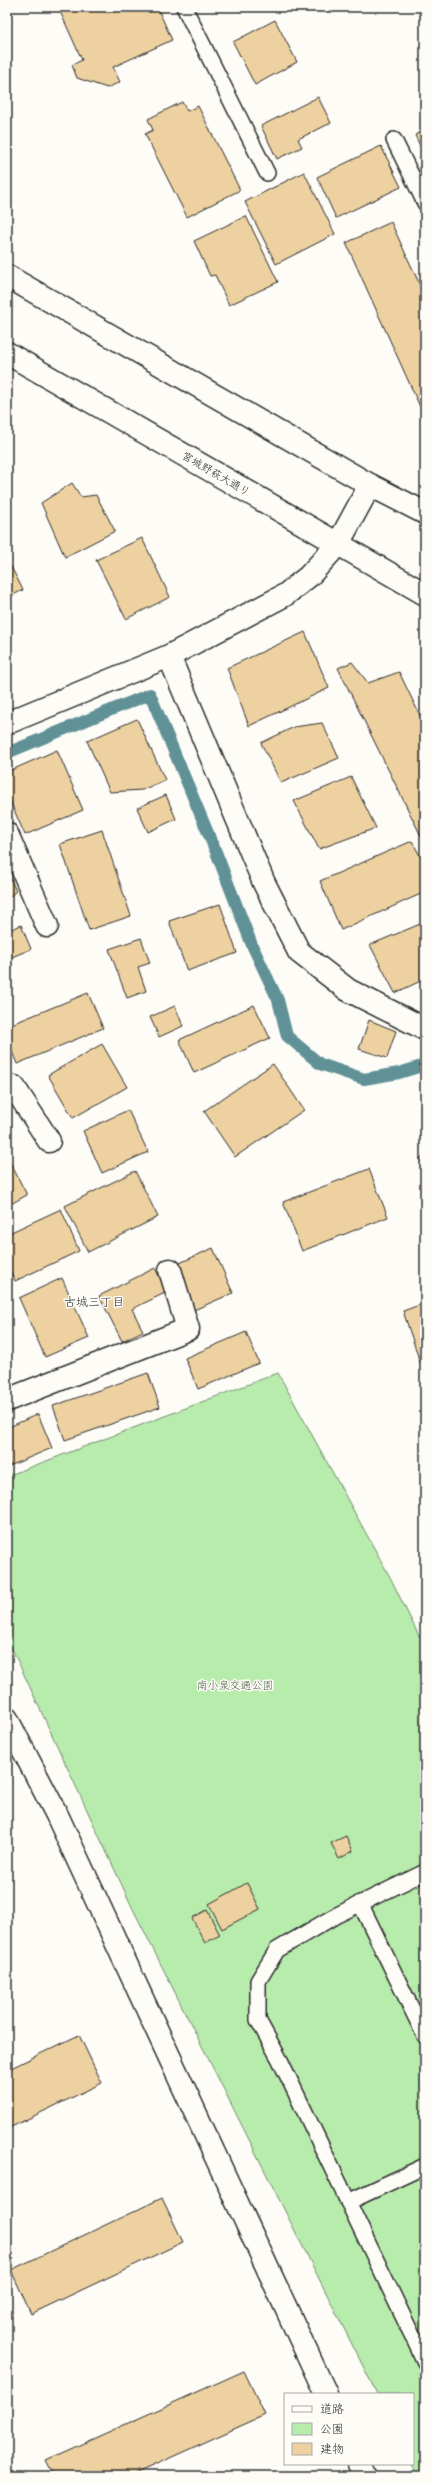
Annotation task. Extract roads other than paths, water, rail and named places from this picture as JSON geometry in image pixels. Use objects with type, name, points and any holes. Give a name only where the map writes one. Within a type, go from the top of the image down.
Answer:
[{"type":"street","points":[[7,276],[370,485],[425,513]]},
{"type":"street","name":"宮城野萩大通り","points":[[7,353],[425,594]]},
{"type":"street","points":[[7,723],[169,656],[285,595],[309,576],[338,544],[370,485]]},
{"type":"street","points":[[169,656],[264,883],[299,952],[348,990],[425,1029]]},
{"type":"street","points":[[7,834],[47,926]]},
{"type":"street","points":[[7,1091],[14,1087],[49,1141]]},
{"type":"street","points":[[7,1400],[188,1329],[170,1270]]},
{"type":"street","points":[[7,1719],[57,1815],[326,2393]]},
{"type":"street","points":[[359,2465],[364,2476]]},
{"type":"lane","points":[[184,7],[267,173]]},
{"type":"lane","points":[[394,140],[425,203]]},
{"type":"lane","points":[[425,1872],[360,1903],[277,1950],[258,1981],[258,2020],[280,2060],[425,2362]]},
{"type":"lane","points":[[360,1903],[425,2036]]},
{"type":"lane","points":[[348,2202],[425,2166]]},
{"type":"waterway","points":[[7,753],[150,694],[216,852],[252,945],[278,1000],[287,1036],[320,1064],[364,1079],[399,1073],[425,1065]]},
{"type":"district","name":"古城三丁目","points":[[94,1302]]},
{"type":"park label","name":"南小泉交通公園","points":[[235,1685]]}]
